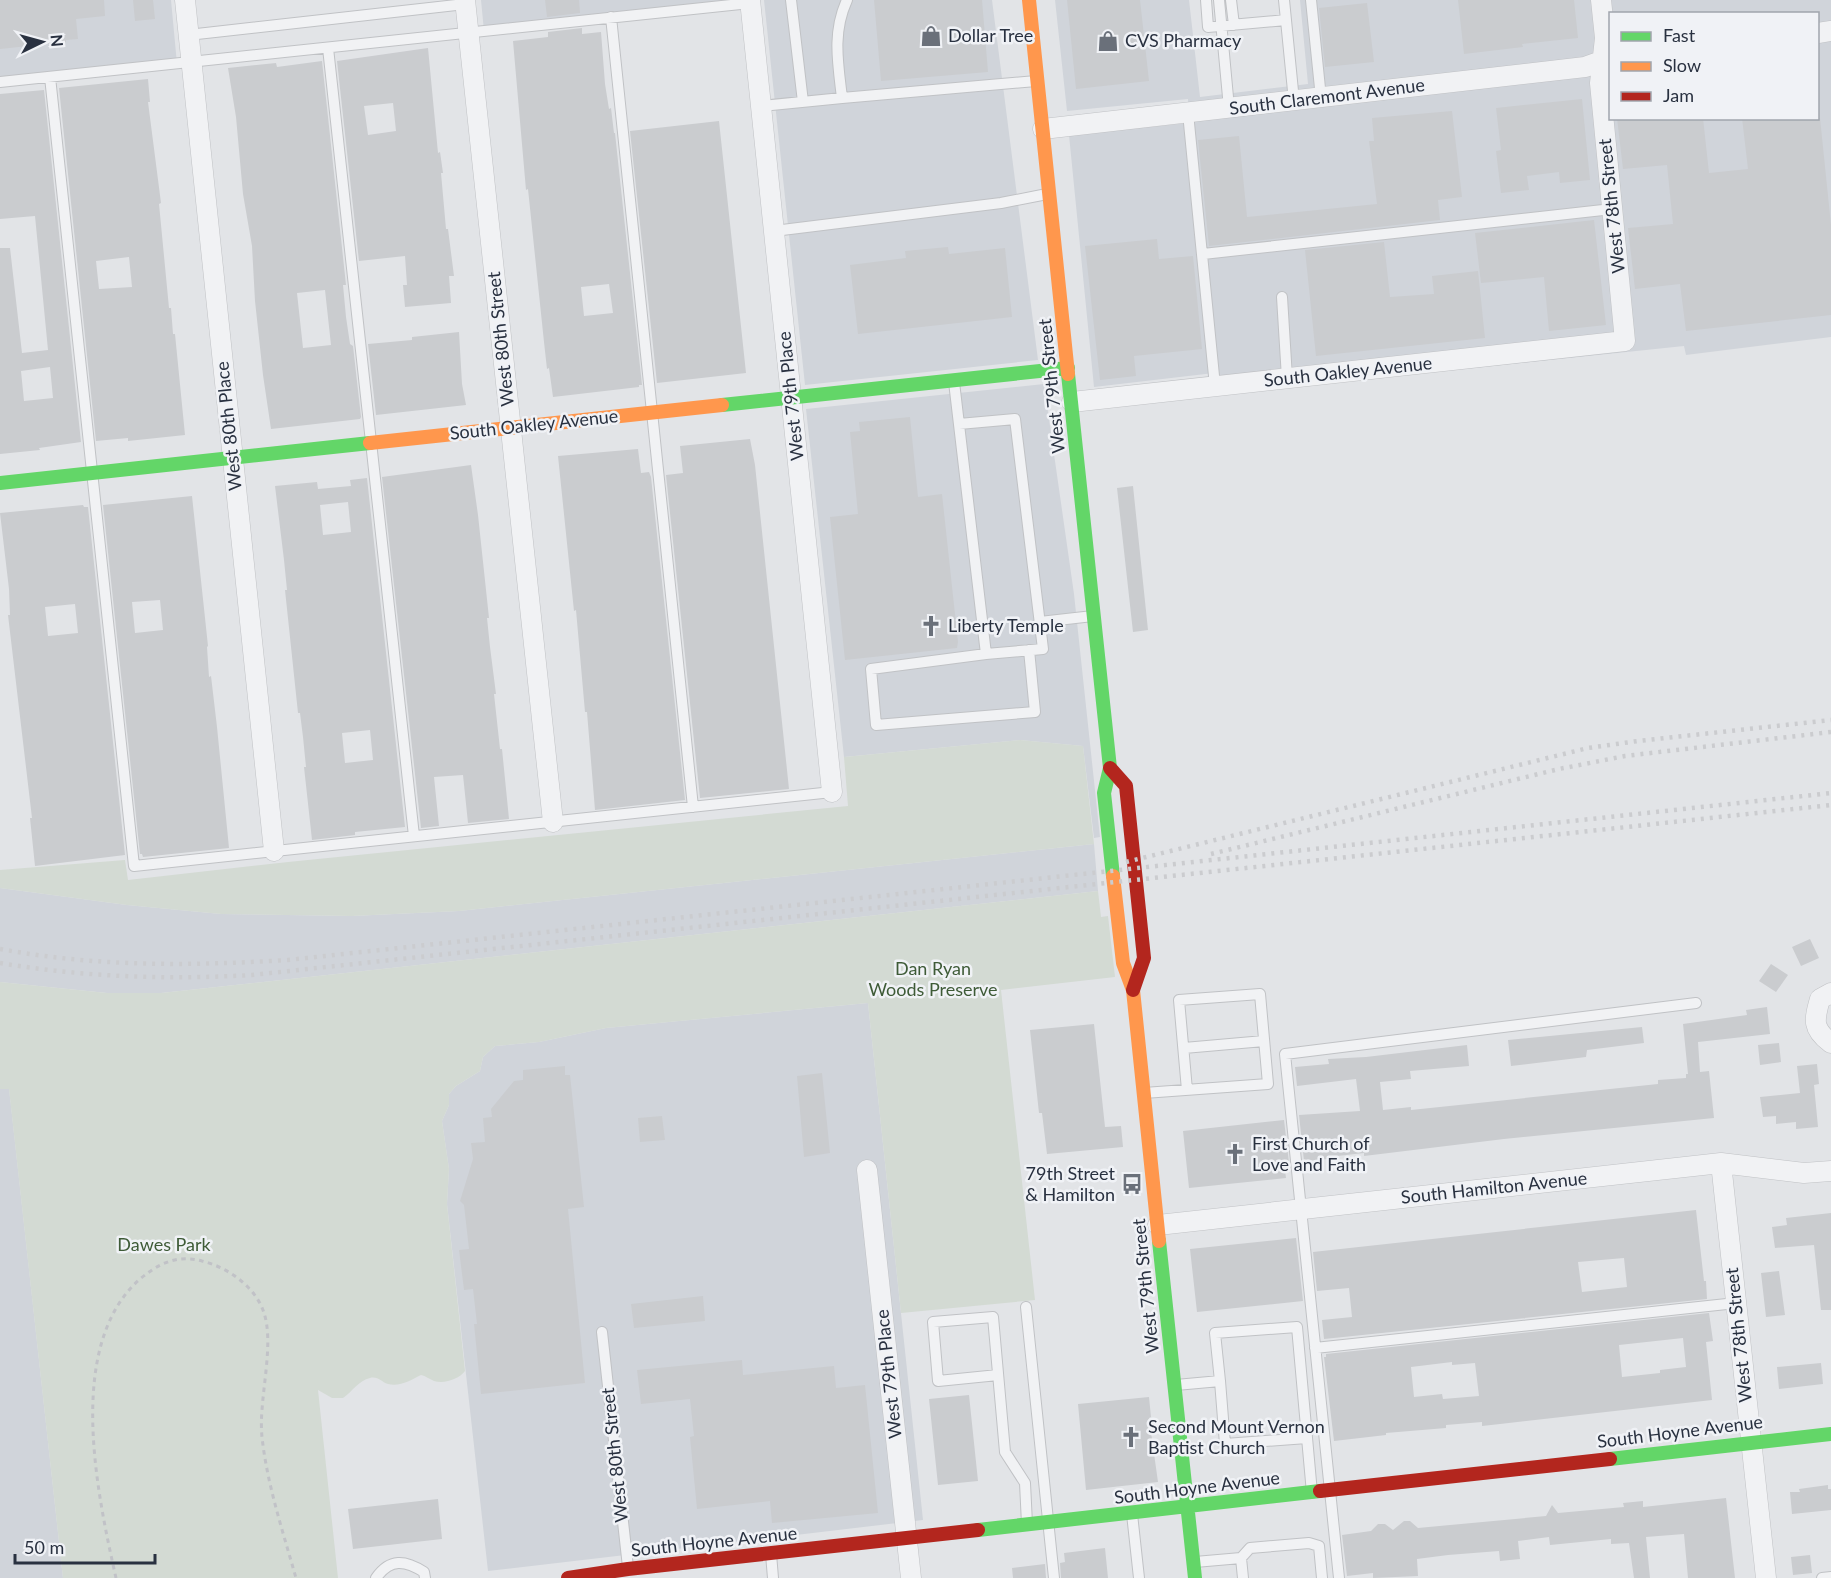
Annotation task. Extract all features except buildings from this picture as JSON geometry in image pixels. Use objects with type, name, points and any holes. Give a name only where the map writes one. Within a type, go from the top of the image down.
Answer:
[{"type":"street","name":"West 80th Place","points":[[185,0],[274,851]]},
{"type":"street","name":"West 79th Street","points":[[1029,0],[1110,768],[1104,793],[1123,963],[1133,990],[1195,1578]]},
{"type":"street","name":"West 78th Street","points":[[1601,0],[1607,60],[1600,83],[1625,341]]},
{"type":"street","name":"West 79th Place","points":[[750,1],[832,792]]},
{"type":"street","name":"West 80th Street","points":[[465,2],[552,822]]},
{"type":"street","name":"South Claremont Avenue","points":[[1043,129],[1585,67],[1607,60]]},
{"type":"street","name":"South Oakley Avenue","points":[[1072,402],[1625,341]]},
{"type":"street","name":"South Oakley Avenue","points":[[0,483],[1068,368]]},
{"type":"street","name":"West 79th Street","points":[[1110,768],[1126,786],[1144,958],[1133,990]]},
{"type":"street","points":[[1831,993],[1820,999],[1814,1018],[1822,1036],[1831,1043]]},
{"type":"street","name":"West 78th Street","points":[[1721,1163],[1766,1578]]},
{"type":"street","name":"South Hamilton Avenue","points":[[1158,1225],[1721,1163],[1804,1173],[1831,1171]]},
{"type":"street","name":"West 79th Place","points":[[867,1170],[911,1578]]},
{"type":"street","name":"South Hoyne Avenue","points":[[568,1578],[629,1574],[907,1538],[1831,1434]]},
{"type":"lane","points":[[791,0],[803,102]]},
{"type":"lane","points":[[842,98],[836,37],[841,12],[847,0]]},
{"type":"lane","points":[[1206,0],[1208,27],[1286,20]]},
{"type":"lane","points":[[1219,0],[1229,108]]},
{"type":"lane","points":[[1231,0],[1234,25]]},
{"type":"lane","points":[[1284,0],[1294,101]]},
{"type":"lane","points":[[1311,0],[1321,98]]},
{"type":"lane","points":[[0,82],[750,1]]},
{"type":"lane","points":[[188,35],[465,2]]},
{"type":"lane","points":[[610,17],[693,807]]},
{"type":"lane","points":[[328,48],[414,836]]},
{"type":"lane","points":[[50,77],[134,866],[832,792]]},
{"type":"lane","points":[[761,106],[1038,81]]},
{"type":"lane","points":[[1188,113],[1215,386]]},
{"type":"lane","points":[[774,231],[1001,203],[1050,194]]},
{"type":"lane","points":[[1203,254],[1612,209]]},
{"type":"lane","points":[[1282,297],[1287,378]]},
{"type":"lane","points":[[954,380],[986,654]]},
{"type":"lane","points":[[959,424],[1015,419],[1043,648],[871,669],[876,725],[1035,712],[1029,650]]},
{"type":"lane","points":[[1040,622],[1094,616]]},
{"type":"lane","points":[[1144,1094],[1268,1084],[1260,994],[1179,1000],[1187,1090]]},
{"type":"lane","points":[[1339,1578],[1285,1054],[1696,1003]]},
{"type":"lane","points":[[1184,1048],[1264,1041]]},
{"type":"lane","points":[[1315,1348],[1736,1303]]},
{"type":"lane","points":[[1026,1307],[1054,1578]]},
{"type":"lane","points":[[999,1375],[938,1381],[933,1322],[993,1317],[999,1375],[1005,1452],[1025,1484],[1028,1525]]},
{"type":"lane","points":[[1307,1438],[1225,1444],[1215,1333],[1297,1327],[1312,1493]]},
{"type":"lane","name":"West 80th Street","points":[[602,1332],[629,1574]]},
{"type":"lane","points":[[1174,1385],[1220,1381]]},
{"type":"lane","points":[[1132,1514],[1139,1578]]},
{"type":"lane","points":[[1193,1562],[1241,1558],[1250,1548],[1309,1543],[1319,1546],[1322,1578]]},
{"type":"lane","points":[[770,1554],[773,1578]]},
{"type":"lane","points":[[1241,1558],[1243,1578]]},
{"type":"lane","points":[[376,1578],[383,1568],[397,1563],[411,1564],[424,1572],[425,1578]]},
{"type":"lane","points":[[1822,1578],[1831,1577]]},
{"type":"path","points":[[116,1578],[106,1534],[93,1444],[94,1394],[101,1346],[109,1322],[122,1299],[136,1283],[166,1261],[184,1258],[202,1261],[240,1280],[254,1294],[263,1310],[267,1327],[267,1347],[262,1436],[273,1492],[296,1578]]},
{"type":"shaded area","points":[[0,0],[171,0],[177,64],[0,82]]},
{"type":"shaded area","points":[[481,0],[737,0],[484,31]]},
{"type":"shaded area","points":[[764,0],[992,0],[1038,360],[805,385]]},
{"type":"shaded area","points":[[1055,0],[1189,0],[1200,97],[1308,84],[1300,0],[1831,0],[1831,337],[1686,355],[1684,346],[1216,395],[1214,373],[1094,387],[1069,135],[1189,123],[1188,99],[1067,111]]},
{"type":"shaded area","points":[[1044,384],[1074,594],[1100,837],[1094,838],[1083,746],[1020,740],[844,757],[806,409]]},
{"type":"shaded area","points":[[1094,844],[1098,891],[161,993],[107,993],[0,982],[0,888],[127,905],[221,914],[352,916],[459,911]]},
{"type":"shaded area","points":[[868,1003],[923,1520],[488,1571],[447,1204],[449,1169],[442,1121],[449,1105],[449,1094],[456,1086],[480,1071],[483,1057],[495,1046],[539,1042],[606,1028]]},
{"type":"shaded area","points":[[9,1088],[63,1578],[0,1578],[0,1089]]},
{"type":"green space","points":[[1020,740],[1083,746],[1094,844],[459,911],[352,916],[221,914],[127,905],[0,888],[0,870],[125,860],[128,880],[848,806],[844,757]]},
{"type":"green space","points":[[1098,891],[1101,917],[1108,916],[1115,977],[1001,990],[1035,1300],[901,1313],[868,1003],[606,1028],[539,1042],[495,1046],[483,1057],[480,1071],[456,1086],[449,1094],[449,1105],[442,1121],[449,1169],[447,1204],[465,1371],[443,1382],[421,1375],[397,1385],[370,1378],[343,1398],[332,1398],[318,1390],[338,1578],[63,1578],[9,1089],[0,1089],[0,982],[107,993],[161,993]]},
{"type":"railway","points":[[1126,862],[1588,748],[1831,720]]},
{"type":"railway","points":[[1211,854],[1559,769],[1625,756],[1831,732]]},
{"type":"railway","points":[[0,949],[108,962],[179,964],[288,960],[1831,793]]},
{"type":"railway","points":[[0,963],[126,976],[252,975],[1831,805]]},
{"type":"traffic: fast","points":[[722,405],[1068,368]]},
{"type":"traffic: fast","points":[[1068,374],[1110,768],[1104,793],[1113,876]]},
{"type":"traffic: fast","points":[[0,483],[370,443]]},
{"type":"traffic: fast","points":[[1159,1241],[1195,1578]]},
{"type":"traffic: fast","points":[[1610,1459],[1831,1434]]},
{"type":"traffic: fast","points":[[978,1530],[1320,1491]]},
{"type":"traffic: slow","points":[[1029,0],[1068,374]]},
{"type":"traffic: slow","points":[[370,443],[722,405]]},
{"type":"traffic: slow","points":[[1113,876],[1123,963],[1133,990],[1159,1241]]},
{"type":"traffic: jam","points":[[1110,768],[1126,786],[1144,958],[1133,990]]},
{"type":"traffic: jam","points":[[1320,1491],[1610,1459]]},
{"type":"traffic: jam","points":[[568,1578],[628,1569],[978,1530]]},
{"type":"place","name":"Dollar Tree","points":[[931,36]]},
{"type":"place","name":"CVS Pharmacy","points":[[1108,41]]},
{"type":"place","name":"Liberty Temple","points":[[931,626]]},
{"type":"place","name":"First Church of Love and Faith","points":[[1235,1154]]},
{"type":"place","name":"79th Street & Hamilton","points":[[1132,1184]]},
{"type":"place","name":"Second Mount Vernon Baptist Church","points":[[1131,1437]]},
{"type":"park label","name":"Dan Ryan Woods Preserve","points":[[933,979]]},
{"type":"park label","name":"Dawes Park","points":[[164,1245]]}]
